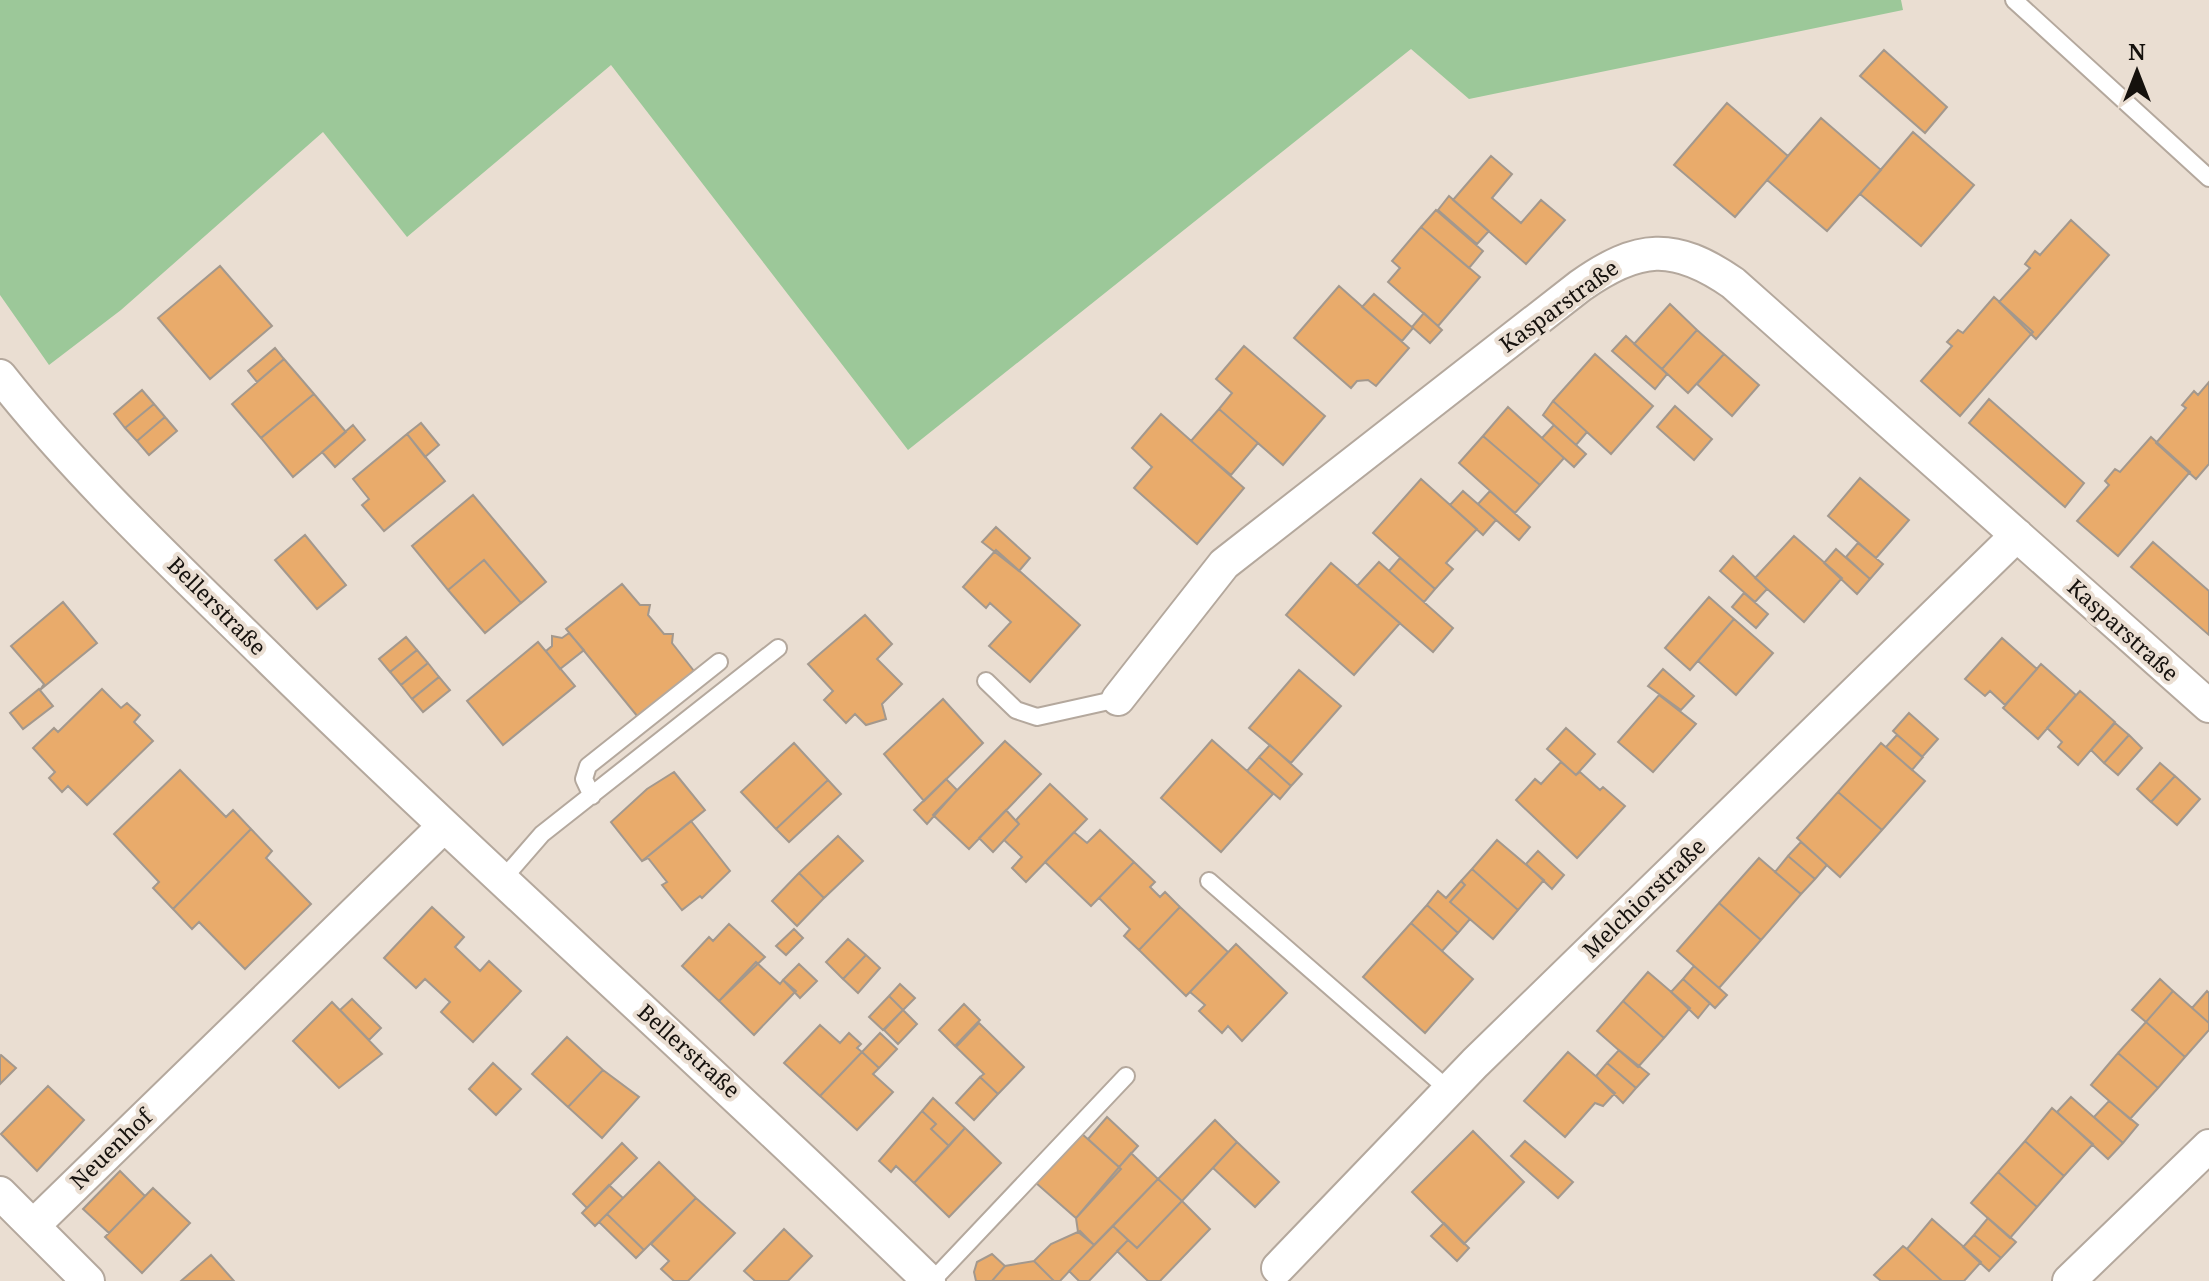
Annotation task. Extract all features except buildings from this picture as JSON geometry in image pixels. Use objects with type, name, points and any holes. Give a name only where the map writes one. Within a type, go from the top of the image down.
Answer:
[{"type":"street","name":"Kasparstraße","points":[[1118,699],[1224,564],[1580,286],[1611,264],[1652,253],[1677,255],[1706,264],[1733,283],[2209,706]]},
{"type":"street","name":"Bellerstraße","points":[[0,376],[31,416],[166,556],[444,826],[761,1117],[930,1281]]},
{"type":"street","name":"Melchiorstraße","points":[[1278,1268],[1450,1091],[2017,535]]},
{"type":"street","name":"Neuenhof","points":[[33,1226],[444,826]]},
{"type":"street","points":[[2069,1281],[2209,1146]]},
{"type":"street","points":[[0,1193],[88,1281]]},
{"type":"lane","points":[[2014,0],[2209,178]]},
{"type":"lane","points":[[502,880],[542,834],[778,648]]},
{"type":"lane","points":[[592,796],[584,779],[588,766],[719,662]]},
{"type":"lane","points":[[986,681],[1016,710],[1037,717],[1118,699]]},
{"type":"lane","points":[[1209,881],[1450,1091]]},
{"type":"lane","points":[[930,1281],[1126,1076]]},
{"type":"green space","points":[[0,0],[1901,0],[1903,10],[1469,99],[1411,49],[908,450],[611,65],[407,237],[323,132],[121,310],[49,365],[0,295]]}]
